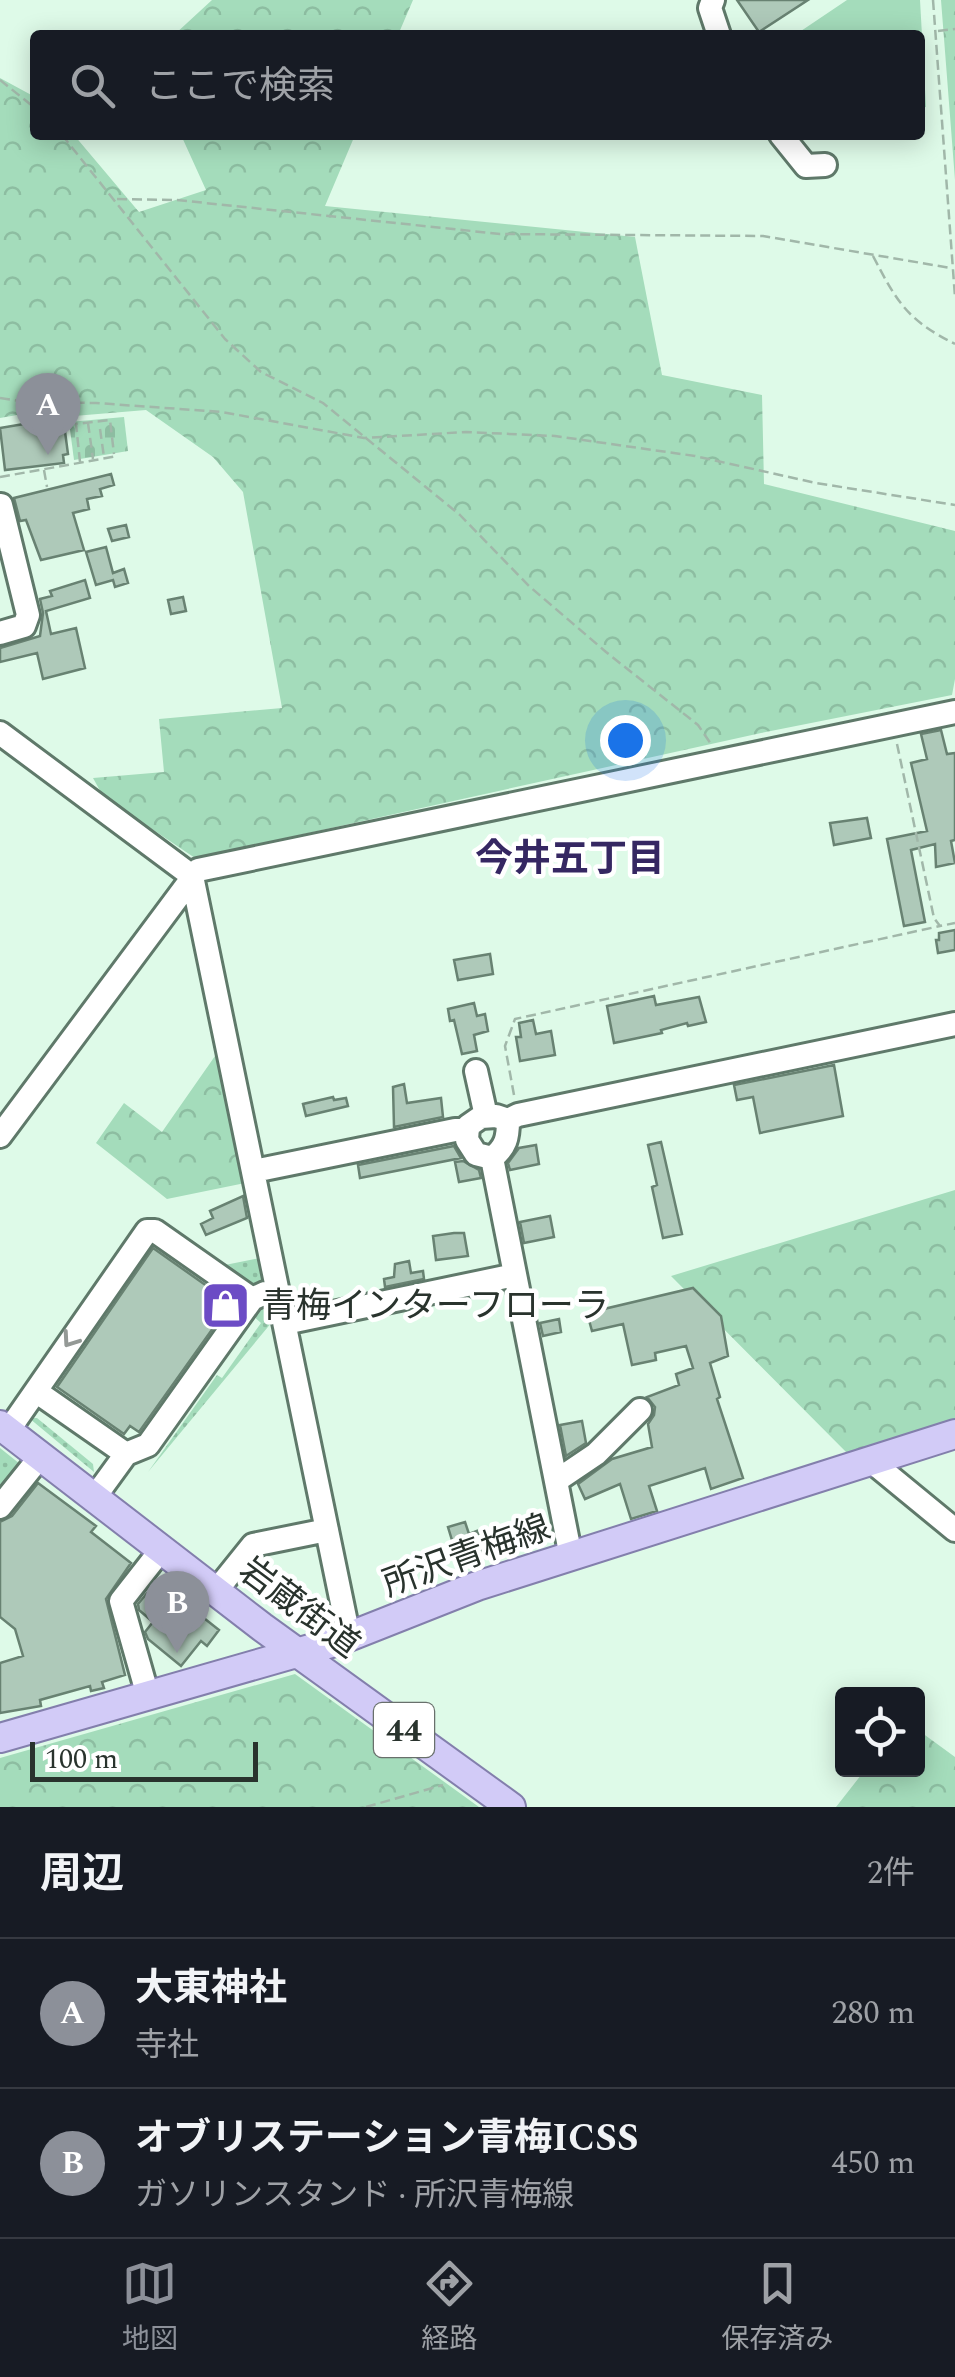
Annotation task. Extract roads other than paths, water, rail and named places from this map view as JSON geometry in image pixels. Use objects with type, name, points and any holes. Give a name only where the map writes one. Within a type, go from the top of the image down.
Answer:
[{"type":"main road","name":"岩蔵街道","points":[[4,1428],[242,1612],[510,1807]]},
{"type":"main road","name":"所沢青梅線","points":[[0,1738],[297,1653],[476,1586],[955,1434]]},
{"type":"main road","points":[[225,1674],[244,1648],[242,1612]]},
{"type":"street","points":[[714,0],[710,8],[717,30]]},
{"type":"street","points":[[785,140],[806,166],[825,166]]},
{"type":"street","points":[[0,633],[24,626],[28,615],[1,504]]},
{"type":"street","points":[[0,1136],[198,870],[955,712]]},
{"type":"street","points":[[0,733],[192,876],[349,1636]]},
{"type":"street","points":[[254,1171],[955,1024]]},
{"type":"street","points":[[476,1071],[504,1148],[492,1158]]},
{"type":"street","points":[[492,1158],[476,1154],[467,1140],[495,1120]]},
{"type":"street","points":[[492,1158],[571,1557]]},
{"type":"street","points":[[4,1428],[37,1392],[147,1231],[155,1231],[252,1299]]},
{"type":"street","points":[[285,1323],[514,1275]]},
{"type":"street","points":[[94,1498],[126,1454],[148,1445],[256,1294],[278,1290]]},
{"type":"street","points":[[37,1392],[126,1454]]},
{"type":"street","points":[[556,1480],[596,1454],[640,1410]]},
{"type":"street","points":[[0,1508],[40,1457]]},
{"type":"street","points":[[871,1461],[955,1530]]},
{"type":"street","points":[[216,1591],[253,1546],[327,1530]]},
{"type":"street","points":[[148,1696],[121,1601],[161,1550]]},
{"type":"place","name":"大東神社","points":[[48,455]]},
{"type":"place","name":"青梅インターフローラ","points":[[226,1305]]},
{"type":"place","name":"オブリステーション青梅ICSS","points":[[177,1653]]},
{"type":"district","name":"今井五丁目","points":[[570,858]]}]
